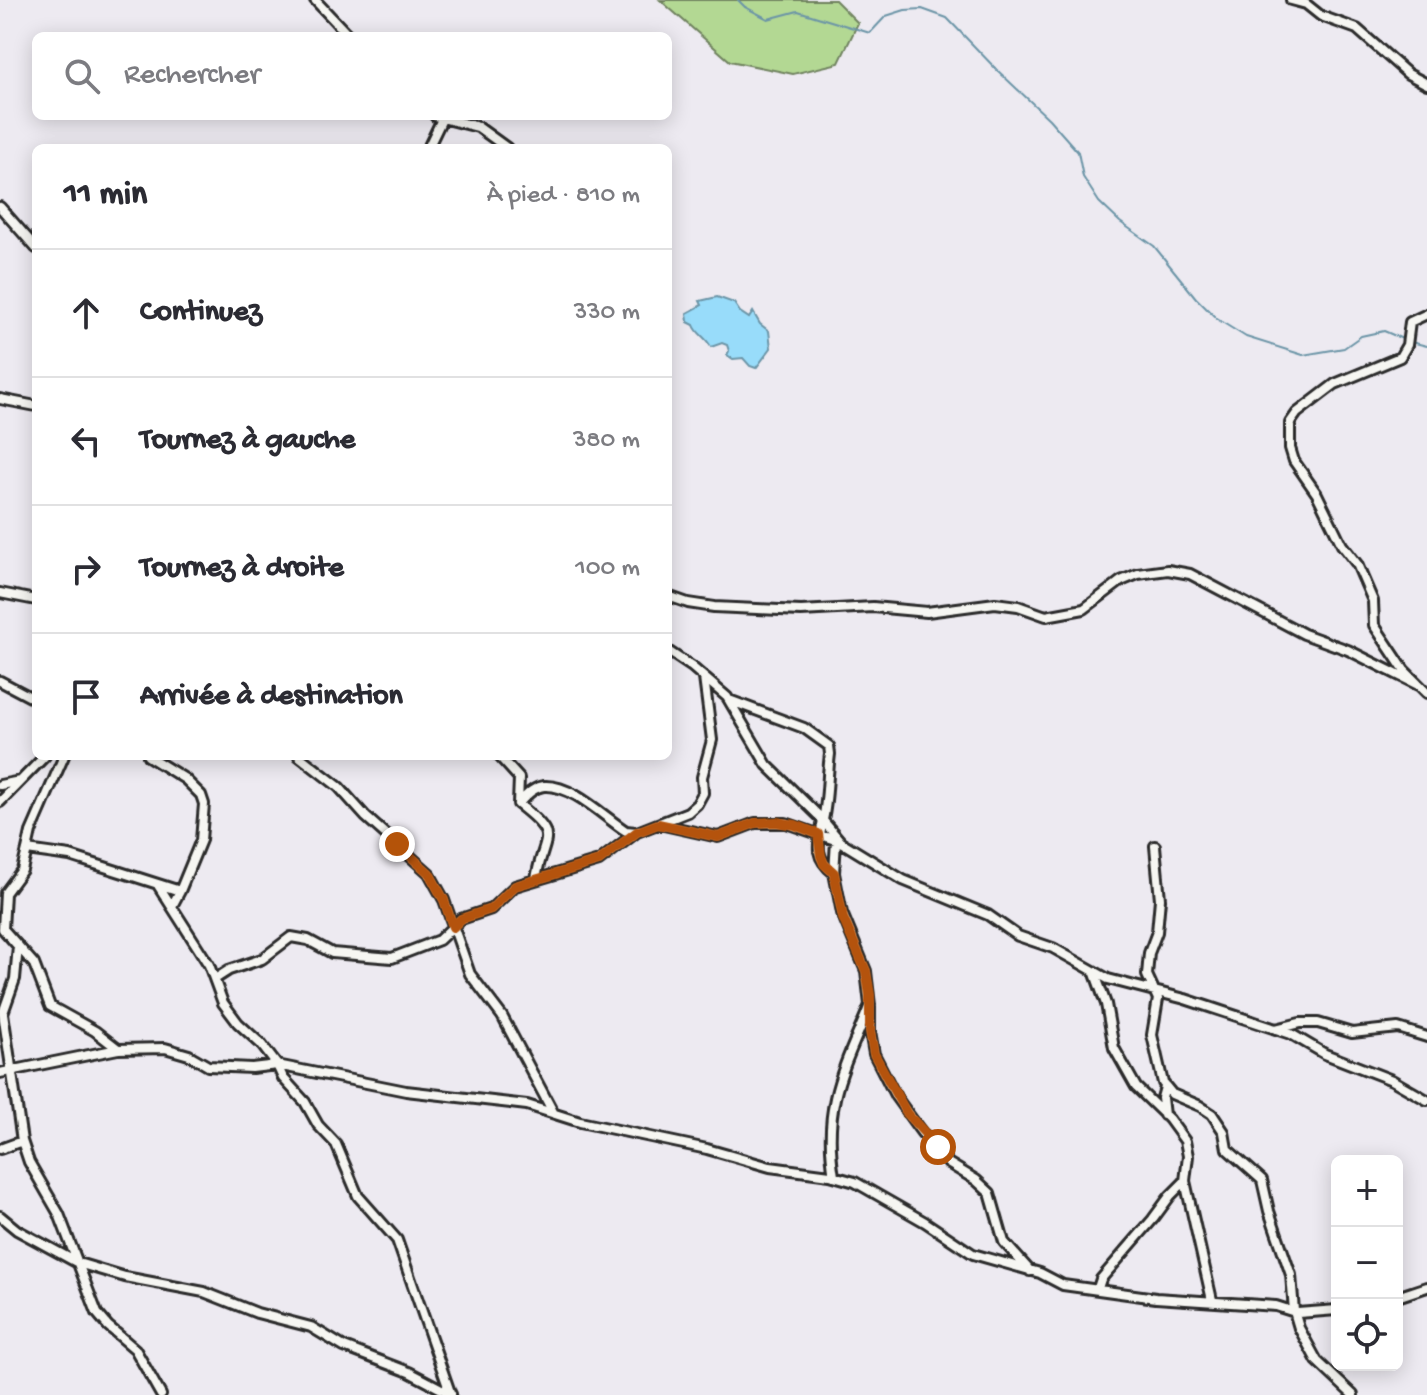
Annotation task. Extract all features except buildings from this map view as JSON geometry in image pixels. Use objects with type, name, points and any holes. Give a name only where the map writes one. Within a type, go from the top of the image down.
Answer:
[{"type":"street","points":[[315,0],[345,32]]},
{"type":"street","points":[[1291,0],[1306,4],[1321,16],[1357,29],[1408,74],[1427,84]]},
{"type":"street","points":[[429,144],[438,120]]},
{"type":"street","points":[[448,120],[478,127],[501,144]]},
{"type":"street","points":[[0,207],[32,243]]},
{"type":"street","points":[[1427,314],[1410,322],[1407,345],[1400,357],[1326,390],[1297,413],[1289,427],[1294,461],[1317,494],[1342,545],[1355,560],[1372,597],[1374,625],[1404,670],[1427,693]]},
{"type":"street","points":[[0,399],[32,405]]},
{"type":"street","points":[[672,597],[714,607],[801,611],[873,607],[927,612],[995,603],[1018,606],[1046,616],[1084,609],[1121,581],[1138,574],[1180,571],[1304,634],[1348,650],[1418,685]]},
{"type":"street","points":[[0,593],[32,599]]},
{"type":"street","points":[[672,654],[728,699],[767,765],[823,821],[838,841],[834,873],[843,918],[866,971],[874,1054],[896,1097],[922,1133],[941,1151],[948,1163],[976,1180],[990,1193],[1004,1242],[1031,1271]]},
{"type":"street","points":[[215,979],[229,970],[262,959],[291,937],[308,940],[332,953],[392,958],[439,940],[461,919],[491,909],[515,886],[599,861],[637,832],[688,812],[703,793],[702,777],[712,740],[703,677]]},
{"type":"street","points":[[0,681],[32,698]]},
{"type":"street","points":[[728,699],[804,728],[826,743],[830,754],[823,821],[818,834],[823,862],[834,873]]},
{"type":"street","points":[[0,802],[41,760]]},
{"type":"street","points":[[62,760],[31,832],[22,870],[7,889],[3,929],[34,964],[50,1006],[95,1031],[118,1049]]},
{"type":"street","points":[[154,760],[185,779],[204,799],[201,840],[172,906]]},
{"type":"street","points":[[304,760],[332,781],[366,817],[422,866],[442,896],[472,978],[502,1016],[553,1112]]},
{"type":"street","points":[[503,760],[519,778],[518,804]]},
{"type":"street","points":[[0,785],[21,781]]},
{"type":"street","points":[[518,804],[535,790],[549,787],[577,796],[626,831],[637,832]]},
{"type":"street","points":[[518,804],[540,820],[546,836],[547,845],[538,865],[536,879]]},
{"type":"street","points":[[658,824],[718,837],[755,823],[795,825],[838,841],[903,880],[988,915],[1018,936],[1053,948],[1108,979],[1154,990],[1276,1029],[1301,1039],[1335,1059],[1409,1088],[1427,1100]]},
{"type":"street","points":[[1155,846],[1160,899],[1157,932],[1149,953],[1147,975],[1158,1003],[1152,1042],[1165,1087],[1172,1094],[1212,1114],[1224,1132],[1227,1149],[1262,1180],[1291,1275],[1294,1311],[1299,1328],[1312,1353],[1353,1395]]},
{"type":"street","points":[[27,850],[70,856],[180,891]]},
{"type":"street","points":[[158,885],[215,979],[223,1003],[277,1065],[318,1125],[343,1153],[358,1196],[397,1240],[451,1395]]},
{"type":"street","points":[[18,946],[15,979],[3,1013],[22,1141],[29,1162],[59,1214],[97,1313],[135,1349],[161,1395]]},
{"type":"street","points":[[1094,971],[1107,1010],[1112,1044],[1136,1087],[1176,1127],[1187,1149],[1185,1181],[1212,1300]]},
{"type":"street","points":[[834,1176],[830,1151],[834,1103],[852,1043],[870,1005]]},
{"type":"street","points":[[1276,1029],[1292,1024],[1318,1023],[1352,1033],[1398,1028],[1427,1037]]},
{"type":"street","points":[[0,1073],[118,1049],[165,1048],[219,1068],[277,1065],[406,1091],[509,1102],[770,1167],[834,1176],[863,1186],[973,1254],[1031,1271],[1068,1287],[1098,1288],[1156,1298],[1276,1306],[1294,1311],[1331,1310]]},
{"type":"street","points":[[1164,1115],[1162,1098],[1165,1087]]},
{"type":"street","points":[[0,1149],[22,1141]]},
{"type":"street","points":[[1098,1288],[1101,1279],[1185,1181]]},
{"type":"street","points":[[0,1216],[17,1230],[78,1263],[125,1277],[204,1292],[257,1313],[311,1327],[344,1347],[409,1372],[451,1395]]},
{"type":"street","points":[[1403,1295],[1427,1287]]},
{"type":"green space","points":[[660,0],[835,0],[858,23],[839,63],[793,74],[730,61]]},
{"type":"water","points":[[717,297],[734,303],[749,318],[753,312],[769,331],[771,348],[756,368],[743,358],[733,359],[727,355],[727,345],[722,343],[711,347],[688,322],[687,313],[702,305],[700,301]]},
{"type":"waterway","points":[[738,0],[768,19],[798,11],[870,33],[886,16],[905,10],[922,9],[947,18],[1078,152],[1083,177],[1099,202],[1120,222],[1154,246],[1217,319],[1246,337],[1303,355],[1344,348],[1361,336],[1384,331],[1405,340]]},
{"type":"waterway","points":[[1411,342],[1427,346]]},
{"type":"route","points":[[397,844],[429,873],[444,900],[453,927],[461,919],[491,909],[515,886],[599,861],[637,832],[658,824],[718,837],[755,823],[776,822],[818,834],[821,856],[824,864],[834,873],[843,918],[866,971],[874,1054],[907,1114],[938,1147]]}]
